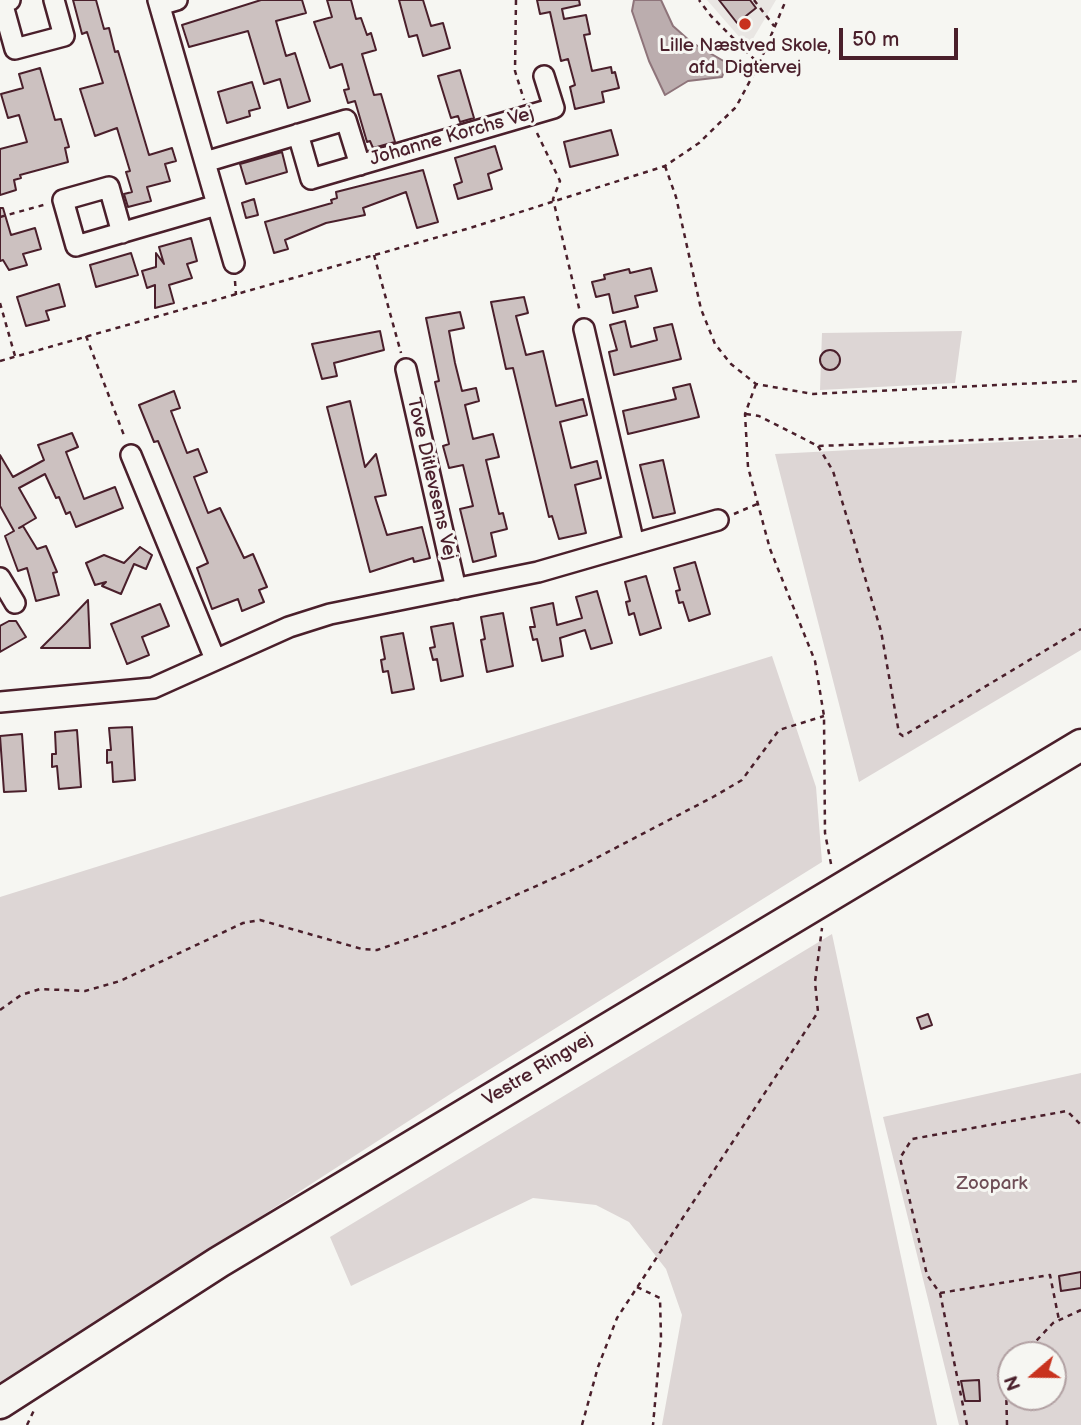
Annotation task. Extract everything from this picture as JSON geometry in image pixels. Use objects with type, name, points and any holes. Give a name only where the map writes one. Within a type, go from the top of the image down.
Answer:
[{"type":"main road","name":"Vestre Ringvej","points":[[0,1403],[231,1255],[1081,745]]},
{"type":"street","points":[[10,0],[2,2],[15,49],[64,36],[54,0]]},
{"type":"street","points":[[165,2],[234,264]]},
{"type":"street","name":"Johanne Korchs Vej","points":[[298,134],[311,179],[554,108],[544,76]]},
{"type":"street","name":"Johanne Korchs Vej","points":[[205,162],[346,120],[360,165]]},
{"type":"street","points":[[122,233],[109,187],[62,200],[76,246],[122,233],[218,205]]},
{"type":"street","points":[[584,329],[634,544]]},
{"type":"street","name":"Tove Ditlevsens Vej","points":[[405,369],[456,589]]},
{"type":"street","points":[[131,455],[215,659]]},
{"type":"street","points":[[0,702],[153,688],[215,659],[330,614],[538,572],[718,520]]},
{"type":"street","points":[[0,578],[15,603]]},
{"type":"path","points":[[516,0],[515,71],[528,115],[560,181],[553,200],[584,329]]},
{"type":"path","points":[[699,0],[711,16],[759,64]]},
{"type":"path","points":[[754,0],[774,26]]},
{"type":"path","points":[[0,361],[374,255],[664,166],[699,143],[736,107],[759,64],[786,0]]},
{"type":"path","points":[[664,166],[676,197],[701,309],[715,344],[731,364],[756,384],[813,394],[1081,381]]},
{"type":"path","points":[[0,218],[62,200]]},
{"type":"path","points":[[374,255],[405,369]]},
{"type":"path","points":[[0,303],[15,356]]},
{"type":"path","points":[[86,336],[131,455]]},
{"type":"path","points":[[756,384],[745,414],[748,467],[770,550],[815,661],[824,716],[825,834],[836,891]]},
{"type":"path","points":[[745,414],[759,416],[818,446],[1081,436]]},
{"type":"path","points":[[818,446],[834,471],[865,586],[881,631],[899,733],[903,736],[1081,629]]},
{"type":"path","points":[[718,520],[757,504]]},
{"type":"path","points":[[0,1010],[21,995],[40,989],[85,991],[120,981],[243,923],[260,920],[362,949],[377,950],[449,925],[582,866],[713,797],[741,780],[779,730],[824,716]]},
{"type":"path","points":[[582,1425],[598,1367],[617,1318],[818,1012],[816,954],[825,918]]},
{"type":"path","points":[[967,1425],[940,1293],[927,1275],[900,1158],[912,1139],[1067,1111],[1081,1125]]},
{"type":"path","points":[[940,1293],[1050,1275],[1059,1320]]},
{"type":"path","points":[[636,1287],[660,1298],[661,1338],[653,1425]]},
{"type":"path","points":[[1037,1341],[1059,1320],[1081,1310]]},
{"type":"path","points":[[27,1425],[38,1402]]},
{"type":"shaded area","points":[[634,0],[661,0],[673,26],[691,42],[727,63],[722,77],[688,81],[665,95],[649,61],[632,11]]},
{"type":"shaded area","name":"Lille Næstved Skole, afd. Digtervej","points":[[707,0],[776,0],[748,47]]},
{"type":"green space","points":[[962,331],[955,383],[820,390],[822,333]]},
{"type":"green space","points":[[1081,438],[1081,650],[859,782],[775,454]]},
{"type":"green space","points":[[772,656],[816,787],[822,862],[455,1091],[0,1385],[0,897]]},
{"type":"green space","points":[[832,934],[937,1425],[662,1425],[682,1315],[666,1269],[629,1222],[596,1205],[533,1198],[351,1286],[330,1237]]},
{"type":"green space","name":"Zoopark","points":[[1081,1073],[1081,1425],[959,1425],[883,1117]]},
{"type":"building","points":[[73,0],[96,0],[104,29],[109,28],[115,52],[118,51],[149,155],[172,148],[176,161],[165,164],[170,181],[147,187],[151,201],[128,207],[124,194],[132,192],[126,172],[130,171],[117,128],[95,136],[80,89],[103,83],[87,32],[82,34]]},
{"type":"building","points":[[261,0],[302,0],[306,13],[276,21],[286,56],[295,53],[310,101],[288,108],[280,79],[264,84],[248,31],[189,47],[182,25]]},
{"type":"building","points":[[327,0],[351,0],[356,19],[361,18],[367,35],[371,33],[376,50],[362,54],[374,95],[381,94],[395,142],[373,148],[370,141],[367,142],[355,101],[348,103],[344,90],[349,89],[342,64],[330,68],[314,22],[332,17]]},
{"type":"building","points":[[399,0],[423,0],[431,26],[443,23],[450,48],[423,56],[417,35],[409,37]]},
{"type":"building","points":[[537,0],[579,0],[580,5],[562,9],[564,19],[586,15],[590,34],[584,35],[592,71],[611,67],[612,73],[615,72],[619,88],[602,92],[604,102],[575,109],[570,87],[575,85],[568,59],[561,61],[550,12],[540,14]]},
{"type":"building","points":[[719,0],[750,0],[756,8],[737,23]]},
{"type":"building","points":[[40,68],[55,120],[61,119],[69,147],[65,148],[68,162],[20,175],[21,178],[14,180],[16,190],[0,195],[0,149],[27,142],[19,115],[8,118],[1,94],[23,88],[19,74]]},
{"type":"building","points":[[460,70],[474,118],[460,122],[458,116],[451,118],[438,76]]},
{"type":"building","points":[[252,82],[260,108],[249,111],[250,116],[227,123],[218,92]]},
{"type":"building","points":[[611,130],[618,155],[570,167],[564,142]]},
{"type":"building","points":[[495,146],[502,169],[488,174],[492,189],[458,199],[454,185],[462,182],[455,158]]},
{"type":"building","points":[[282,152],[287,172],[246,184],[240,164]]},
{"type":"building","points":[[423,170],[438,222],[417,228],[406,192],[363,208],[365,215],[326,223],[285,240],[288,249],[274,253],[265,222],[332,203],[331,200],[337,198],[336,192]]},
{"type":"building","points":[[254,199],[258,215],[246,218],[242,203]]},
{"type":"building","points":[[0,208],[3,208],[11,235],[35,228],[41,249],[23,254],[27,265],[9,270],[3,260],[0,261]]},
{"type":"building","points":[[191,238],[197,261],[187,264],[192,278],[169,285],[174,303],[155,308],[155,285],[147,288],[142,271],[156,267],[156,253],[164,264],[159,247]]},
{"type":"building","points":[[131,253],[138,275],[96,287],[90,265]]},
{"type":"building","points":[[651,268],[657,291],[635,296],[638,307],[613,313],[609,294],[596,297],[592,282],[605,279],[604,275],[629,269],[630,273]]},
{"type":"building","points":[[59,284],[65,306],[46,311],[49,320],[26,326],[17,297]]},
{"type":"building","points":[[524,297],[528,313],[516,316],[526,355],[543,351],[556,406],[583,399],[587,415],[560,422],[571,468],[597,461],[601,478],[575,485],[586,533],[559,539],[552,516],[549,517],[513,368],[506,369],[491,302]]},
{"type":"building","points":[[460,312],[464,328],[449,331],[455,363],[462,391],[476,388],[479,401],[465,405],[473,439],[493,434],[499,457],[486,460],[499,514],[503,513],[507,529],[491,533],[496,556],[473,562],[460,509],[473,506],[463,465],[449,468],[443,446],[449,444],[435,382],[439,381],[426,318]]},
{"type":"building","points":[[625,321],[631,347],[657,340],[654,328],[672,324],[681,359],[614,375],[609,352],[617,350],[610,325]]},
{"type":"building","points":[[380,331],[384,350],[334,363],[337,376],[322,379],[312,344]]},
{"type":"building","points":[[830,350],[837,353],[840,360],[837,367],[830,370],[823,367],[820,360],[823,353]]},
{"type":"building","points":[[690,384],[699,417],[628,434],[623,411],[676,399],[673,388]]},
{"type":"building","points":[[174,391],[180,408],[171,411],[187,453],[198,449],[207,472],[194,477],[208,513],[220,508],[244,558],[253,554],[267,587],[259,590],[264,602],[242,611],[238,599],[212,609],[197,568],[208,563],[158,441],[154,442],[139,405]]},
{"type":"building","points":[[350,401],[365,467],[376,454],[386,495],[375,497],[387,535],[422,527],[430,558],[414,562],[413,558],[370,572],[327,407]]},
{"type":"building","points":[[72,433],[78,447],[66,452],[84,499],[115,487],[123,508],[76,527],[70,512],[66,514],[59,497],[56,498],[45,474],[19,488],[36,518],[19,528],[23,526],[37,549],[46,546],[57,572],[53,573],[59,595],[36,601],[27,568],[18,571],[5,536],[14,531],[0,506],[0,455],[13,477],[44,460],[38,445]]},
{"type":"building","points":[[663,460],[675,513],[653,518],[640,465]]},
{"type":"building","points":[[140,547],[152,555],[146,569],[134,564],[121,594],[102,586],[106,582],[95,585],[86,563],[104,555],[124,563]]},
{"type":"building","points":[[695,562],[710,614],[689,621],[683,602],[679,603],[676,591],[680,590],[674,568]]},
{"type":"building","points":[[646,576],[661,628],[640,635],[634,613],[629,615],[626,602],[630,601],[625,582]]},
{"type":"building","points":[[597,591],[612,643],[591,649],[585,630],[560,638],[563,656],[542,661],[537,639],[533,640],[530,627],[535,627],[531,608],[553,603],[557,625],[582,618],[576,597]]},
{"type":"building","points":[[88,600],[90,648],[41,648],[66,623]]},
{"type":"building","points":[[160,604],[169,626],[142,637],[149,655],[127,664],[111,624]]},
{"type":"building","points":[[503,613],[513,666],[487,672],[481,640],[485,639],[481,617]]},
{"type":"building","points":[[16,621],[26,637],[0,652],[0,626]]},
{"type":"building","points":[[453,623],[463,676],[441,681],[437,659],[433,660],[430,648],[435,647],[431,627]]},
{"type":"building","points":[[403,633],[414,689],[392,693],[388,671],[383,672],[381,660],[385,659],[381,637]]},
{"type":"building","points":[[132,727],[135,780],[113,782],[112,762],[107,763],[107,750],[111,750],[109,728]]},
{"type":"building","points":[[77,730],[81,787],[59,789],[57,766],[52,767],[52,754],[56,754],[55,732]]},
{"type":"building","points":[[22,734],[26,791],[4,792],[0,736]]},
{"type":"building","points":[[928,1014],[932,1025],[921,1029],[917,1018]]},
{"type":"building","points":[[1081,1272],[1081,1288],[1061,1291],[1059,1276]]},
{"type":"building","points":[[979,1380],[980,1401],[965,1401],[961,1381]]},
{"type":"place","name":"Lille Næstved Skole, afd. Digtervej","points":[[745,24]]}]
